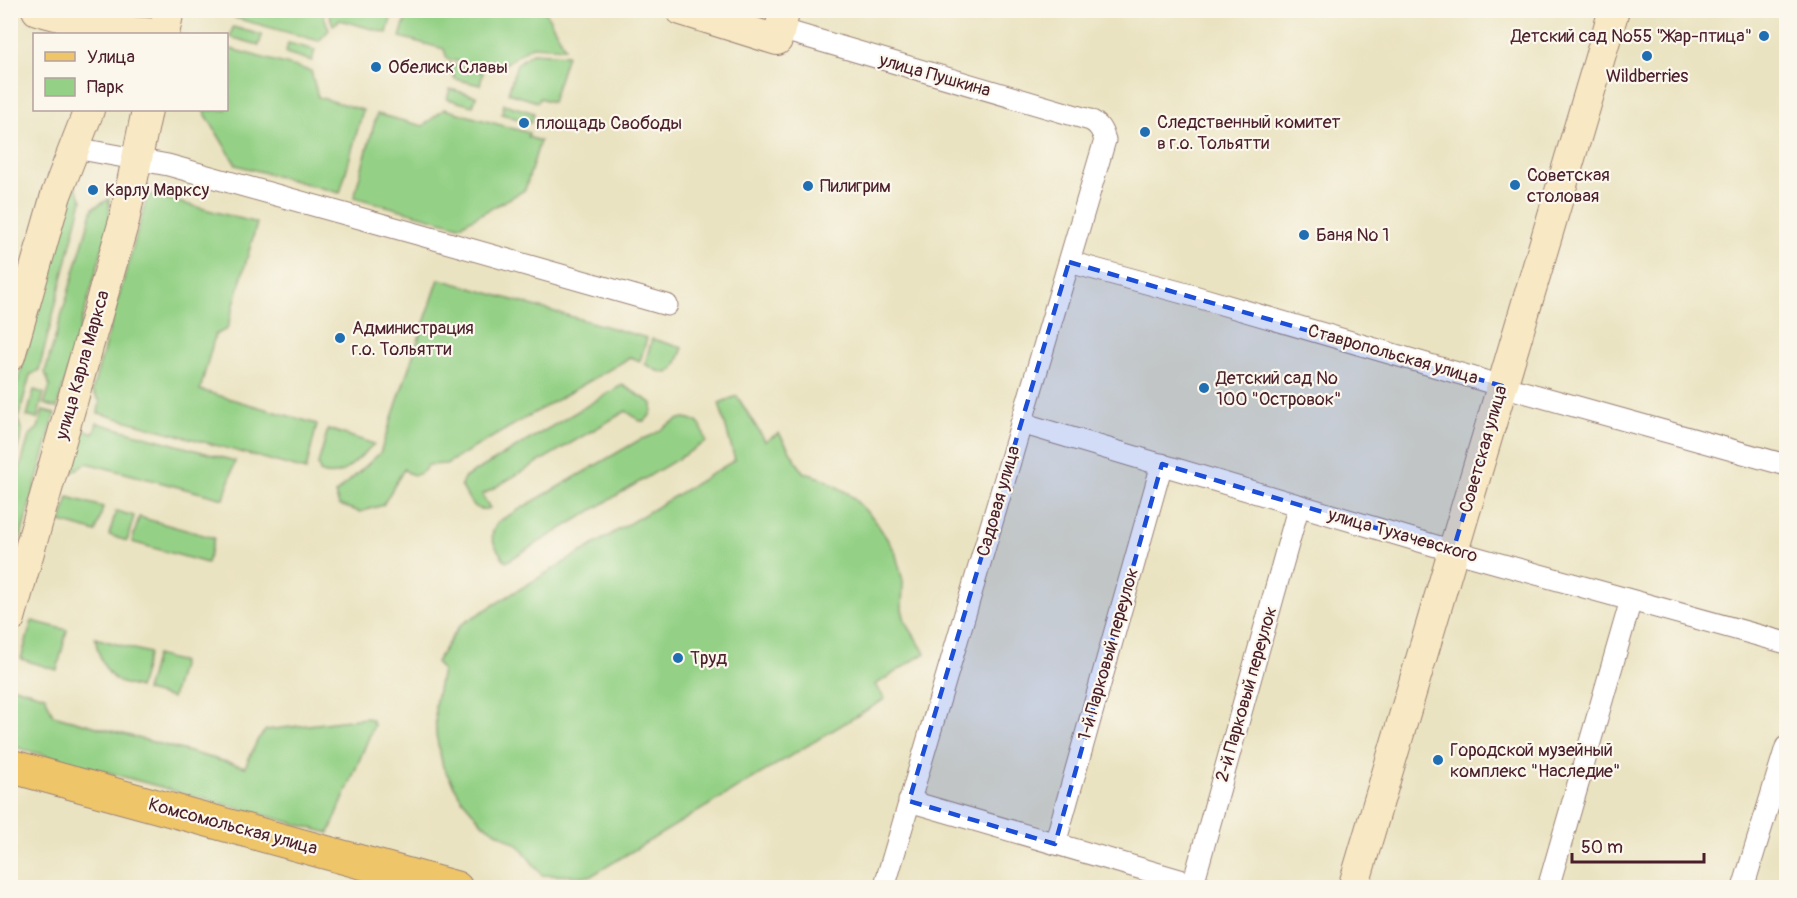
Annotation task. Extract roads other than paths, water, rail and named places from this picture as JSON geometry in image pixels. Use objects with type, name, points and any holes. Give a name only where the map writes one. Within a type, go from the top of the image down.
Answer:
[{"type":"main road","points":[[37,10],[157,33]]},
{"type":"main road","points":[[162,33],[170,10]]},
{"type":"main road","points":[[681,10],[781,26]]},
{"type":"main road","name":"Советская улица","points":[[1353,888],[1614,10]]},
{"type":"main road","points":[[10,356],[56,195],[88,111]]},
{"type":"main road","name":"улица Карла Маркса","points":[[10,618],[124,220],[147,111]]},
{"type":"main road","name":"Комсомольская улица","points":[[10,766],[456,888]]},
{"type":"street","name":"улица Пушкина","points":[[781,26],[1090,120]]},
{"type":"street","name":"Садовая улица","points":[[884,888],[1104,140],[1096,122],[1090,120]]},
{"type":"street","points":[[75,148],[168,165],[667,305]]},
{"type":"street","name":"Ставропольская улица","points":[[1069,262],[1786,465]]},
{"type":"street","name":"улица Тухачевского","points":[[1021,423],[1453,551],[1786,643]]},
{"type":"street","name":"1-й Парковый переулок","points":[[1055,844],[1162,464]]},
{"type":"street","name":"2-й Парковый переулок","points":[[1199,886],[1299,505]]},
{"type":"street","points":[[1548,888],[1631,600]]},
{"type":"street","points":[[1743,888],[1786,747]]},
{"type":"street","points":[[909,801],[1199,886]]},
{"type":"place","name":"Детский сад №55 \"Жар-птица\"","points":[[1764,36]]},
{"type":"place","name":"Wildberries","points":[[1647,56]]},
{"type":"place","name":"Обелиск Славы","points":[[376,67]]},
{"type":"place","name":"площадь Свободы","points":[[524,123]]},
{"type":"place","name":"Следственный комитет в г.о. Тольятти","points":[[1145,132]]},
{"type":"place","name":"Советская столовая","points":[[1515,185]]},
{"type":"place","name":"Пилигрим","points":[[808,186]]},
{"type":"place","name":"Карлу Марксу","points":[[93,190]]},
{"type":"place","name":"Баня № 1","points":[[1304,235]]},
{"type":"place","name":"Администрация г.о. Тольятти","points":[[340,338]]},
{"type":"place","name":"Детский сад № 100 \"Островок\"","points":[[1204,388]]},
{"type":"place","name":"Труд","points":[[678,658]]},
{"type":"place","name":"Городской музейный комплекс \"Наследие\"","points":[[1438,760]]}]
